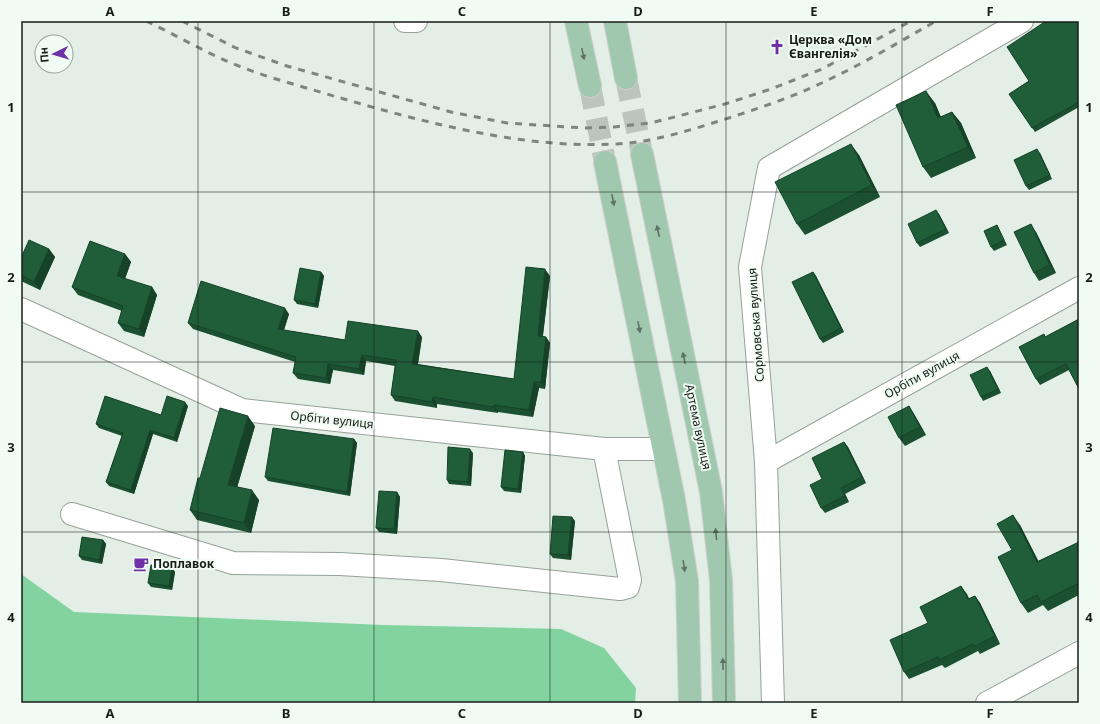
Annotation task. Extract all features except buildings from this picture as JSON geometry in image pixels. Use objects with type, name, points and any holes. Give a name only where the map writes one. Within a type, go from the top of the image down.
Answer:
[{"type":"main road","points":[[576,21],[590,86]]},
{"type":"main road","points":[[615,21],[626,78]]},
{"type":"main road","name":"Артема вулиця","points":[[642,154],[711,492],[721,580],[724,703]]},
{"type":"main road","points":[[605,162],[674,500],[686,582],[690,703]]},
{"type":"street","points":[[405,21],[416,21]]},
{"type":"street","name":"Сормовська вулиця","points":[[773,703],[766,462],[750,267],[769,168],[1022,21]]},
{"type":"street","name":"Орбіти вулиця","points":[[766,462],[1079,288]]},
{"type":"street","name":"Орбіти вулиця","points":[[21,309],[242,410],[604,450],[663,449]]},
{"type":"street","points":[[72,514],[233,563],[340,564],[441,570],[620,589],[628,587],[630,580],[604,450]]},
{"type":"street","points":[[987,703],[1079,653]]},
{"type":"shaded area","points":[[21,574],[74,612],[383,625],[561,629],[604,648],[636,688],[635,703],[21,703]]},
{"type":"tunnel","points":[[626,78],[642,154]]},
{"type":"tunnel","points":[[590,86],[605,162]]},
{"type":"railway","points":[[146,21],[242,67],[283,81],[371,107],[440,125],[476,132],[546,142],[582,144],[617,144],[655,139],[759,108],[816,86],[936,21]]},
{"type":"railway","points":[[182,21],[236,48],[287,66],[451,112],[507,123],[584,128],[614,127],[651,123],[725,104],[771,89],[822,69],[911,21]]},
{"type":"place","name":"Церква «Дом Євангелія»","points":[[777,47]]},
{"type":"place","name":"Поплавок","points":[[141,564]]}]
